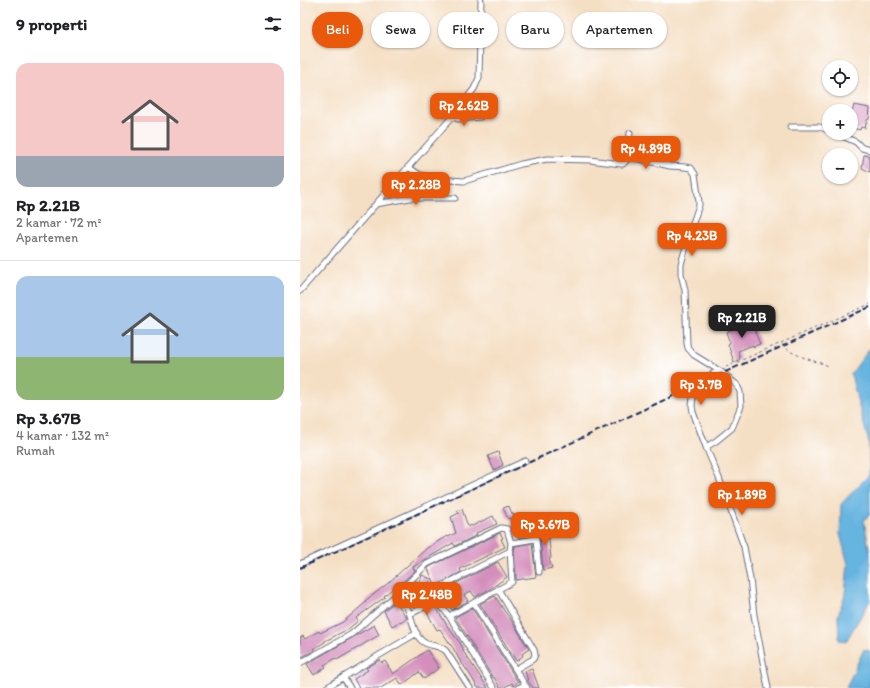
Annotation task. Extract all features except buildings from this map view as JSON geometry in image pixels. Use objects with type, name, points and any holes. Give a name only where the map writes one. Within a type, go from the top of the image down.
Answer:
[{"type":"street","points":[[300,291],[452,117],[474,89],[479,78],[481,0]]},
{"type":"street","points":[[452,117],[458,119],[480,117]]},
{"type":"street","points":[[790,127],[822,128]]},
{"type":"street","points":[[408,167],[420,175],[437,179],[464,181],[521,164],[547,160],[590,160],[620,164],[625,162],[630,133]]},
{"type":"street","points":[[851,140],[862,148],[870,150]]},
{"type":"street","points":[[626,156],[670,166],[691,168],[695,174],[699,205],[681,264],[681,274],[685,290],[687,344],[694,355],[713,366],[737,385],[740,392],[741,406],[732,428],[706,447]]},
{"type":"street","points":[[376,204],[410,198],[456,198]]},
{"type":"street","points":[[718,371],[695,383],[692,387],[692,406],[744,547],[750,579],[754,615],[768,688]]},
{"type":"street","points":[[300,564],[525,461]]},
{"type":"street","points":[[300,663],[350,635],[398,593],[428,564],[501,528],[506,529],[511,543],[510,551],[512,582],[449,616]]},
{"type":"street","points":[[534,528],[539,572]]},
{"type":"street","points":[[511,543],[535,539]]},
{"type":"street","points":[[494,688],[449,616],[437,602],[436,594],[440,587],[510,551]]},
{"type":"street","points":[[498,589],[534,650],[535,655],[533,659],[516,669]]},
{"type":"street","points":[[398,593],[410,614],[412,624],[420,639],[423,642],[443,648],[470,688]]},
{"type":"street","points":[[410,614],[437,602]]},
{"type":"street","points":[[474,603],[526,686],[518,688]]},
{"type":"street","points":[[326,688],[416,633]]},
{"type":"street","points":[[343,677],[350,688]]},
{"type":"path","points":[[718,371],[870,304]]},
{"type":"path","points":[[781,343],[788,351],[829,366]]},
{"type":"water","points":[[870,348],[870,514],[864,521],[870,554],[870,601],[846,641],[839,640],[838,616],[845,594],[848,564],[840,534],[841,504],[869,475],[869,443],[851,374]]},
{"type":"water","points":[[864,649],[870,651],[870,688],[846,688]]},
{"type":"railway","points":[[300,568],[870,307]]}]
